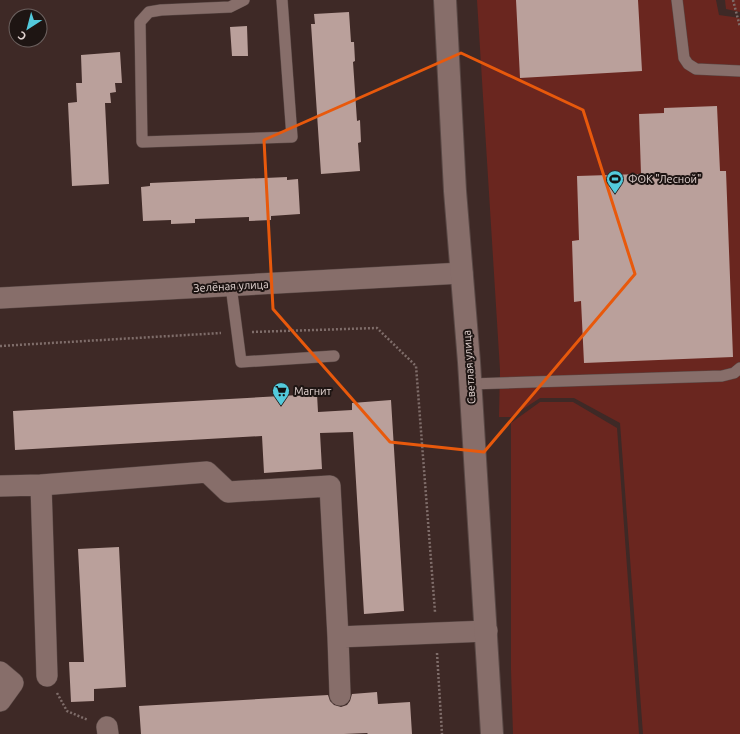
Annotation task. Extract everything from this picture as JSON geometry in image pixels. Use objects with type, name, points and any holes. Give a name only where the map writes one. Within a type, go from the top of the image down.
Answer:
[{"type":"street","name":"Светлая улица","points":[[445,0],[455,191],[487,631],[492,734]]},
{"type":"street","name":"Зелёная улица","points":[[0,298],[462,273]]},
{"type":"street","points":[[0,486],[41,485],[208,472],[228,492],[330,486],[340,695]]},
{"type":"street","points":[[41,485],[47,676]]},
{"type":"street","points":[[338,637],[487,631]]},
{"type":"street","points":[[0,672],[13,683],[0,701]]},
{"type":"lane","points":[[244,0],[230,7],[161,10],[149,12],[140,22],[142,142],[292,136],[282,0]]},
{"type":"lane","points":[[677,0],[684,58],[688,64],[696,69],[740,71]]},
{"type":"lane","points":[[231,286],[241,362],[334,356]]},
{"type":"lane","points":[[470,384],[722,376],[734,373],[740,368]]},
{"type":"path","points":[[733,0],[740,27]]},
{"type":"path","points":[[0,346],[237,333],[377,328],[416,366],[442,734]]},
{"type":"path","points":[[47,676],[67,711],[108,731]]},
{"type":"highlighted area","points":[[461,53],[583,110],[635,274],[484,452],[390,442],[273,309],[264,140]]},
{"type":"shaded area","name":"ФОК \"Лесной\"","points":[[477,0],[716,0],[719,15],[740,18],[740,734],[643,734],[620,423],[574,398],[540,398],[511,417],[499,417],[500,370]]},
{"type":"shaded area","points":[[725,0],[740,0],[740,12],[726,9]]},
{"type":"shaded area","points":[[540,402],[573,402],[617,428],[639,734],[513,734],[511,670],[511,423]]},
{"type":"building","points":[[516,0],[638,0],[642,71],[520,78]]},
{"type":"building","points":[[349,12],[351,42],[354,42],[355,61],[353,62],[357,121],[360,120],[361,142],[358,143],[360,171],[321,174],[311,24],[315,24],[314,14]]},
{"type":"building","points":[[247,26],[248,56],[232,56],[230,27]]},
{"type":"building","points":[[120,52],[122,83],[115,83],[116,92],[110,93],[111,103],[105,103],[109,184],[72,186],[68,103],[77,102],[76,83],[82,83],[81,55]]},
{"type":"building","points":[[717,106],[720,171],[726,171],[733,357],[584,363],[581,301],[574,302],[572,241],[579,240],[577,176],[641,174],[639,114],[664,113],[664,108]]},
{"type":"building","points":[[287,177],[287,180],[298,179],[300,214],[271,216],[271,220],[249,221],[249,217],[195,219],[195,223],[171,224],[171,220],[143,221],[141,187],[150,186],[150,183]]},
{"type":"building","points":[[317,394],[318,412],[352,410],[352,403],[391,400],[404,611],[364,614],[353,432],[320,433],[322,469],[264,473],[262,436],[15,450],[13,411]]},
{"type":"building","points":[[119,547],[126,687],[94,689],[94,701],[71,702],[69,662],[84,662],[78,549]]},
{"type":"building","points":[[377,692],[378,704],[410,702],[412,734],[141,734],[139,706],[328,695],[330,701],[334,705],[341,707],[347,705],[352,694]]},
{"type":"place","name":"ФОК \"Лесной\"","points":[[615,194]]},
{"type":"place","name":"Магнит","points":[[281,406]]}]
